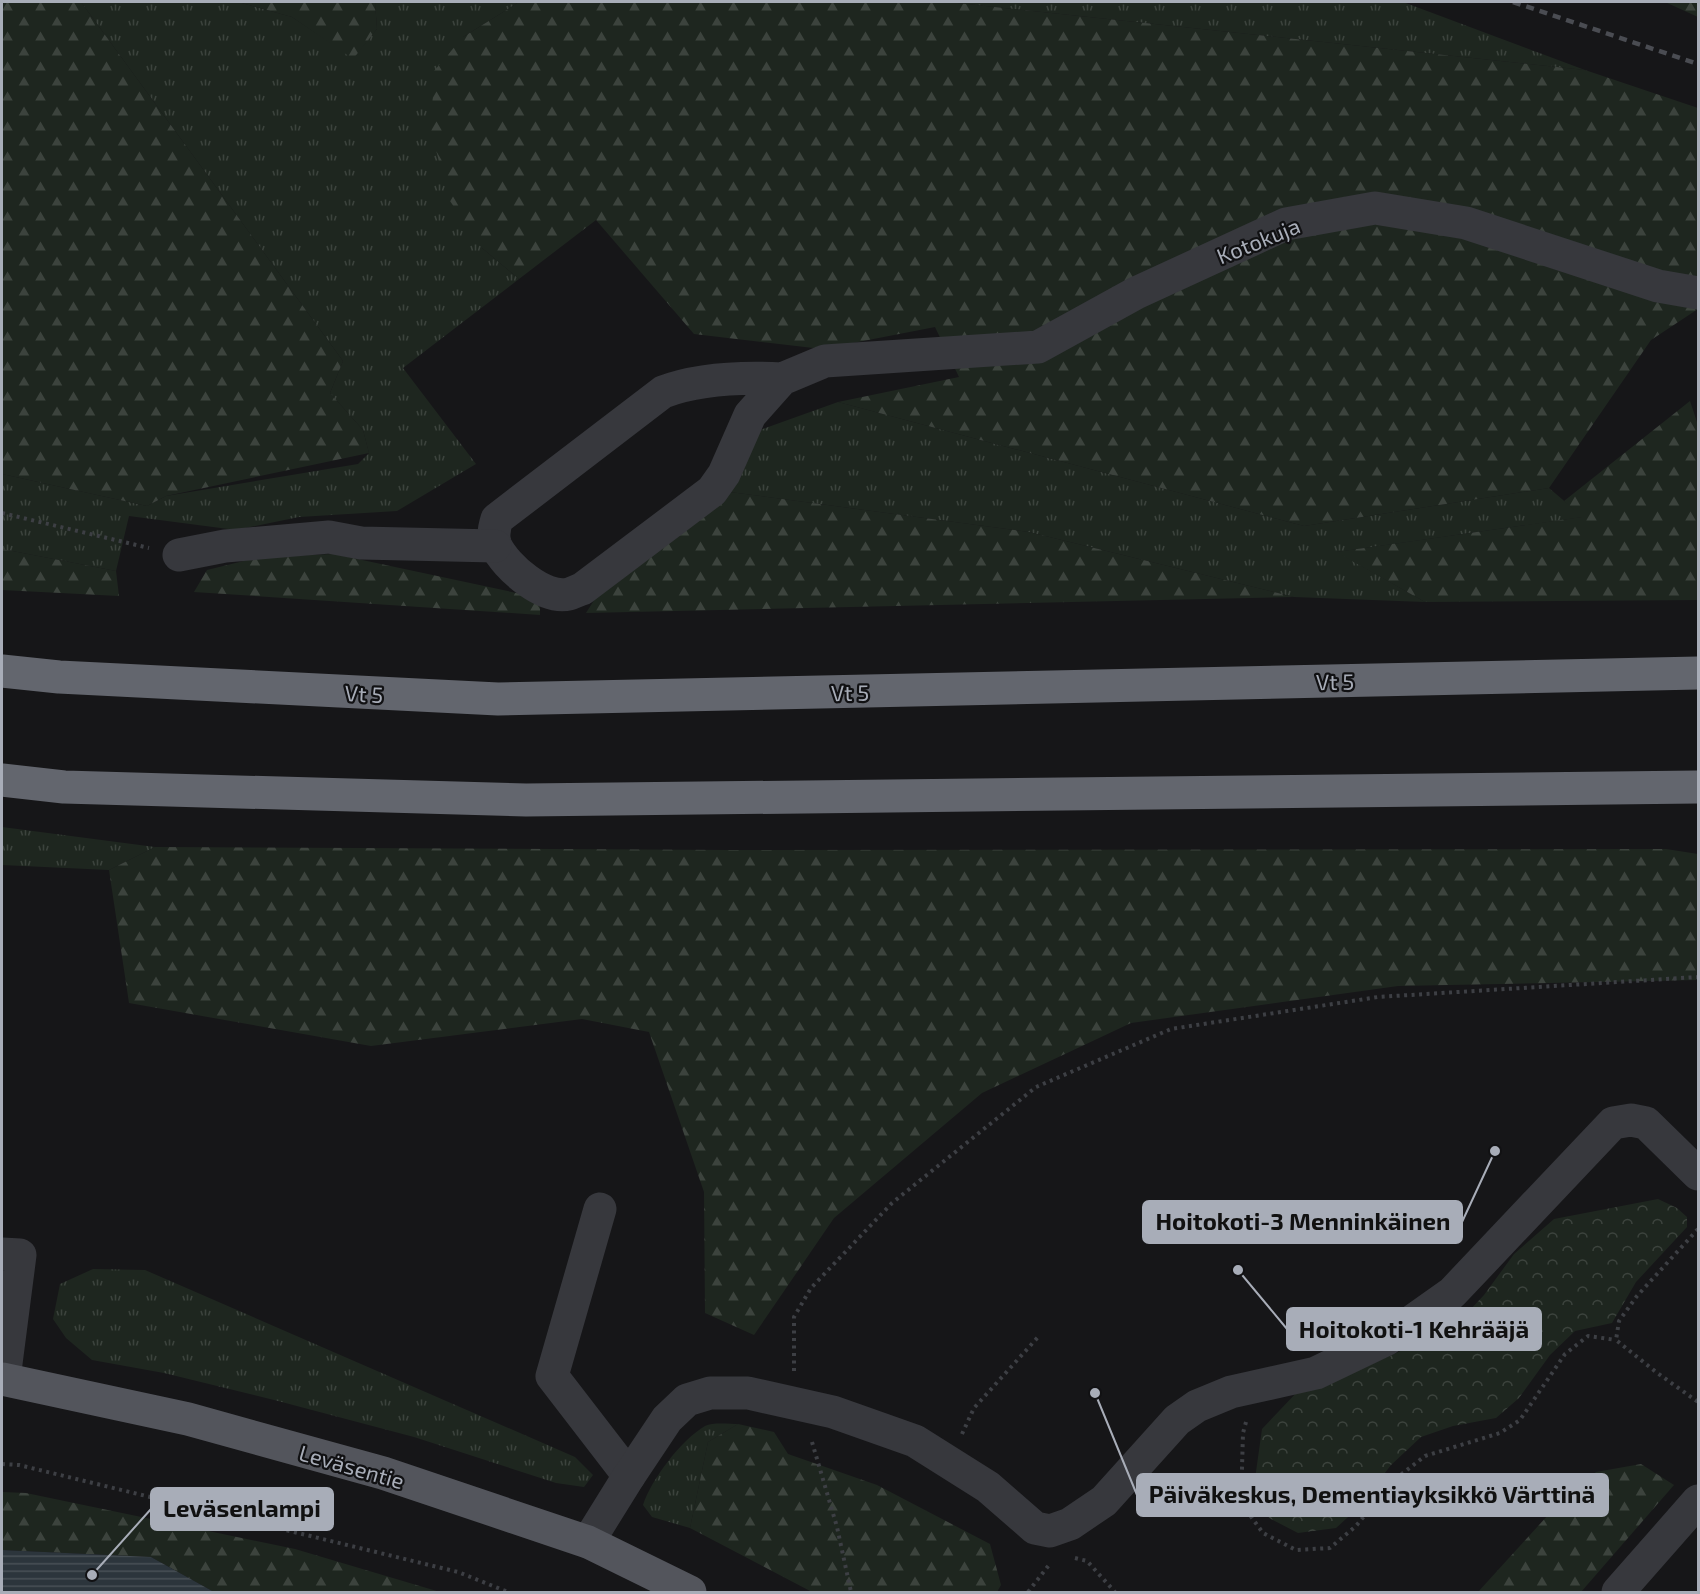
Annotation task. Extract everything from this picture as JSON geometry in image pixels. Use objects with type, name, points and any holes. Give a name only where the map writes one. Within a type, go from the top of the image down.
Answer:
[{"type":"highway","name":"Vt 5","points":[[2,671],[58,677],[498,699],[1698,673]]},
{"type":"highway","points":[[2,780],[64,787],[526,800],[1698,787]]},
{"type":"main road","name":"Leväsentie","points":[[3,1379],[188,1419],[360,1467],[588,1542],[690,1593]]},
{"type":"street","name":"Kotokuja","points":[[782,379],[825,361],[1038,347],[1136,293],[1286,224],[1375,208],[1466,223],[1658,286],[1698,293]]},
{"type":"street","points":[[752,378],[782,379],[750,415],[724,474],[712,491],[582,589],[568,595],[536,587],[511,567],[495,546],[493,531],[497,519],[663,392],[684,384],[752,378]]},
{"type":"street","points":[[179,555],[225,546],[329,537],[361,543],[495,546]]},
{"type":"street","points":[[588,1542],[628,1476],[667,1419],[687,1401],[710,1393],[748,1393],[833,1412],[915,1442],[988,1487],[1035,1528],[1050,1531],[1070,1524],[1104,1501],[1177,1420],[1197,1406],[1231,1392],[1316,1372],[1387,1339],[1452,1293],[1614,1123],[1631,1120],[1646,1123],[1698,1174]]},
{"type":"street","points":[[600,1209],[552,1376],[628,1476]]},
{"type":"street","points":[[2,1254],[20,1255],[3,1379]]},
{"type":"street","points":[[1618,1593],[1698,1501]]},
{"type":"path","points":[[2,513],[179,555]]},
{"type":"path","points":[[850,1593],[837,1527],[801,1405],[793,1366],[794,1317],[811,1287],[892,1203],[1036,1087],[1171,1029],[1378,997],[1698,977]]},
{"type":"path","points":[[1616,1340],[1619,1321],[1637,1296],[1698,1229]]},
{"type":"path","points":[[951,1464],[974,1408],[1039,1336]]},
{"type":"path","points":[[1254,1387],[1243,1433],[1241,1503],[1263,1533],[1296,1550],[1330,1548],[1356,1526],[1394,1480],[1425,1456],[1500,1433],[1520,1420],[1565,1354],[1588,1336],[1616,1340],[1698,1402]]},
{"type":"path","points":[[2,1464],[19,1465],[458,1572],[508,1593]]},
{"type":"path","points":[[1071,1557],[1086,1561],[1115,1593]]},
{"type":"path","points":[[1028,1593],[1054,1559]]},
{"type":"green space","points":[[2,2],[81,2],[343,361],[330,393],[363,430],[369,453],[166,496],[147,506],[2,474]]},
{"type":"green space","points":[[81,2],[238,2],[292,17],[353,58],[377,29],[375,2],[519,2],[463,37],[482,248],[519,279],[403,368],[476,464],[397,511],[299,517],[236,530],[129,516],[116,571],[2,549],[2,474],[147,506],[166,496],[358,464],[369,453],[363,430],[330,393],[343,361]]},
{"type":"green space","points":[[238,2],[375,2],[377,29],[353,59],[292,17]]},
{"type":"green space","points":[[519,2],[948,2],[1585,70],[1698,108],[1698,309],[1651,340],[1549,488],[1304,526],[838,402],[959,377],[935,327],[822,349],[694,334],[596,220],[519,279],[482,248],[450,201],[431,132],[434,71],[463,37]]},
{"type":"green space","points":[[948,2],[1403,2],[1585,70]]},
{"type":"green space","points":[[1665,2],[1698,2],[1698,17]]},
{"type":"green space","points":[[1690,401],[1698,425],[1698,600],[1425,602],[1336,552],[1582,517],[1564,501]]},
{"type":"green space","points":[[838,402],[1304,526],[1549,488],[1583,517],[1337,552],[1425,602],[1294,597],[1029,532],[730,492],[760,430]]},
{"type":"green space","points":[[730,492],[1029,532],[1294,597],[586,613],[598,594]]},
{"type":"green space","points":[[2,549],[116,571],[119,596],[2,590]]},
{"type":"green space","points":[[334,554],[540,598],[540,615],[194,592],[207,570],[260,557]]},
{"type":"green space","points":[[2,827],[155,847],[109,870],[2,865]]},
{"type":"green space","points":[[155,847],[730,850],[1666,849],[1698,854],[1698,980],[1398,986],[1131,1023],[982,1093],[834,1218],[754,1335],[705,1313],[704,1192],[649,1032],[582,1019],[371,1046],[129,1003],[109,870]]},
{"type":"green space","points":[[1658,1199],[1677,1208],[1687,1217],[1687,1227],[1636,1282],[1612,1323],[1575,1331],[1550,1355],[1519,1398],[1496,1418],[1453,1426],[1421,1437],[1391,1465],[1358,1508],[1336,1528],[1298,1533],[1269,1518],[1255,1479],[1262,1429],[1299,1390],[1346,1376],[1455,1326],[1484,1295],[1514,1254],[1554,1219]]},
{"type":"green space","points":[[93,1269],[145,1270],[575,1457],[593,1475],[584,1487],[556,1483],[414,1437],[164,1373],[92,1360],[66,1338],[53,1319],[60,1284]]},
{"type":"green space","points":[[738,1424],[708,1442],[690,1528],[652,1517],[643,1505],[647,1495],[668,1461],[686,1441],[708,1425]]},
{"type":"green space","points":[[738,1424],[774,1432],[788,1454],[877,1485],[990,1544],[1001,1585],[997,1592],[812,1592],[690,1528],[708,1442]]},
{"type":"green space","points":[[1641,1464],[1674,1485],[1581,1592],[1478,1592],[1549,1514],[1596,1472]]},
{"type":"green space","points":[[2,1492],[26,1493],[295,1549],[440,1592],[214,1592],[151,1557],[2,1550]]},
{"type":"shaded area","points":[[2,1550],[151,1557],[214,1592],[2,1592]]},
{"type":"railway","points":[[1513,2],[1698,64]]},
{"type":"place","name":"Hoitokoti-3 Menninkäinen","points":[[1495,1151]]},
{"type":"place","name":"Hoitokoti-1 Kehrääjä","points":[[1238,1270]]},
{"type":"place","name":"Päiväkeskus, Dementiayksikkö Värttinä","points":[[1095,1393]]},
{"type":"place","name":"Leväsenlampi","points":[[92,1575]]}]
